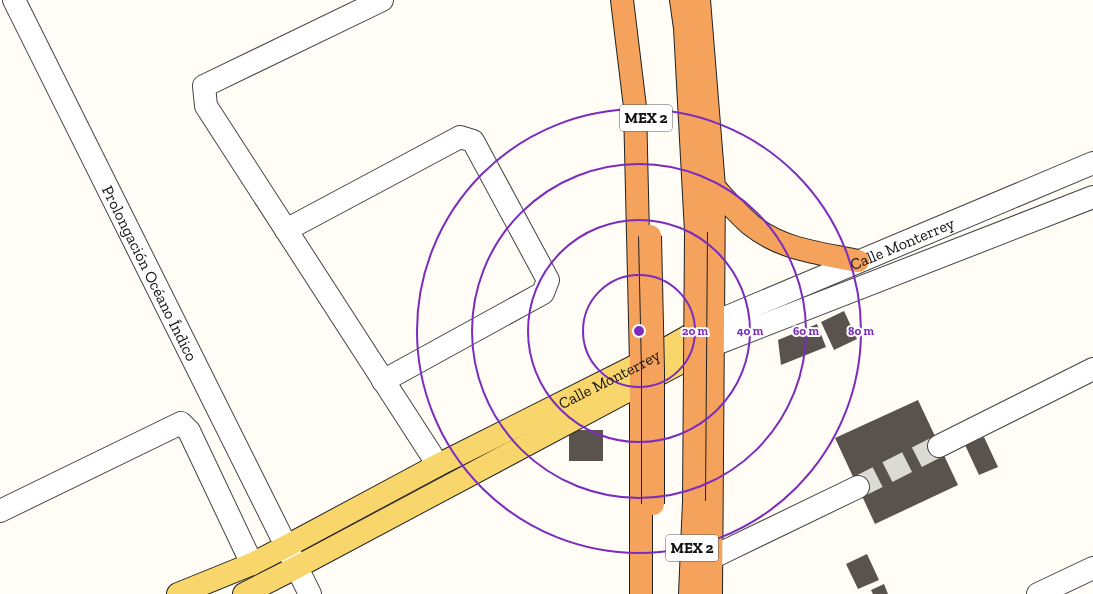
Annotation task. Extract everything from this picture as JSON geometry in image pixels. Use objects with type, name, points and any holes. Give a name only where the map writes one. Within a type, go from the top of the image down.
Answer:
[{"type":"highway","points":[[622,0],[635,107],[641,373],[641,594]]},
{"type":"highway","name":"MEX 2","points":[[635,0],[644,73],[650,236],[653,370],[652,594]]},
{"type":"highway","name":"MEX 2","points":[[681,0],[685,28],[696,232],[694,502],[690,594]]},
{"type":"highway","points":[[699,0],[714,187],[711,594]]},
{"type":"highway","points":[[714,187],[751,225],[772,239],[794,248],[858,261]]},
{"type":"main road","name":"Calle Monterrey","points":[[244,594],[297,567],[641,373],[713,322]]},
{"type":"main road","name":"Calle Monterrey","points":[[178,594],[252,564],[438,465],[641,373],[713,346]]},
{"type":"street","name":"Prolongación Océano Índico","points":[[14,0],[310,594]]},
{"type":"street","points":[[382,0],[204,86],[206,106],[382,381],[438,465]]},
{"type":"street","points":[[286,230],[460,138],[473,141],[548,280],[543,293],[382,381]]},
{"type":"street","name":"Calle Monterrey","points":[[713,322],[1093,163]]},
{"type":"street","name":"Calle Monterrey","points":[[713,346],[1093,197]]},
{"type":"street","points":[[939,446],[1093,369]]},
{"type":"street","points":[[0,511],[181,423],[189,431],[252,564]]},
{"type":"street","points":[[711,558],[858,487]]},
{"type":"street","points":[[1038,594],[1093,568]]},
{"type":"building","points":[[844,311],[857,339],[834,350],[821,322]]},
{"type":"building","points":[[817,324],[826,347],[781,365],[778,340]]},
{"type":"building","points":[[918,400],[958,485],[875,524],[835,438]]},
{"type":"building","points":[[569,430],[603,430],[603,461],[569,461]]},
{"type":"building","points":[[984,437],[998,467],[979,475],[965,445]]},
{"type":"building","points":[[867,554],[879,580],[858,589],[846,564]]},
{"type":"building","points":[[884,584],[888,594],[873,594],[871,590]]},
{"type":"tunnel","points":[[858,487],[939,446]]}]
